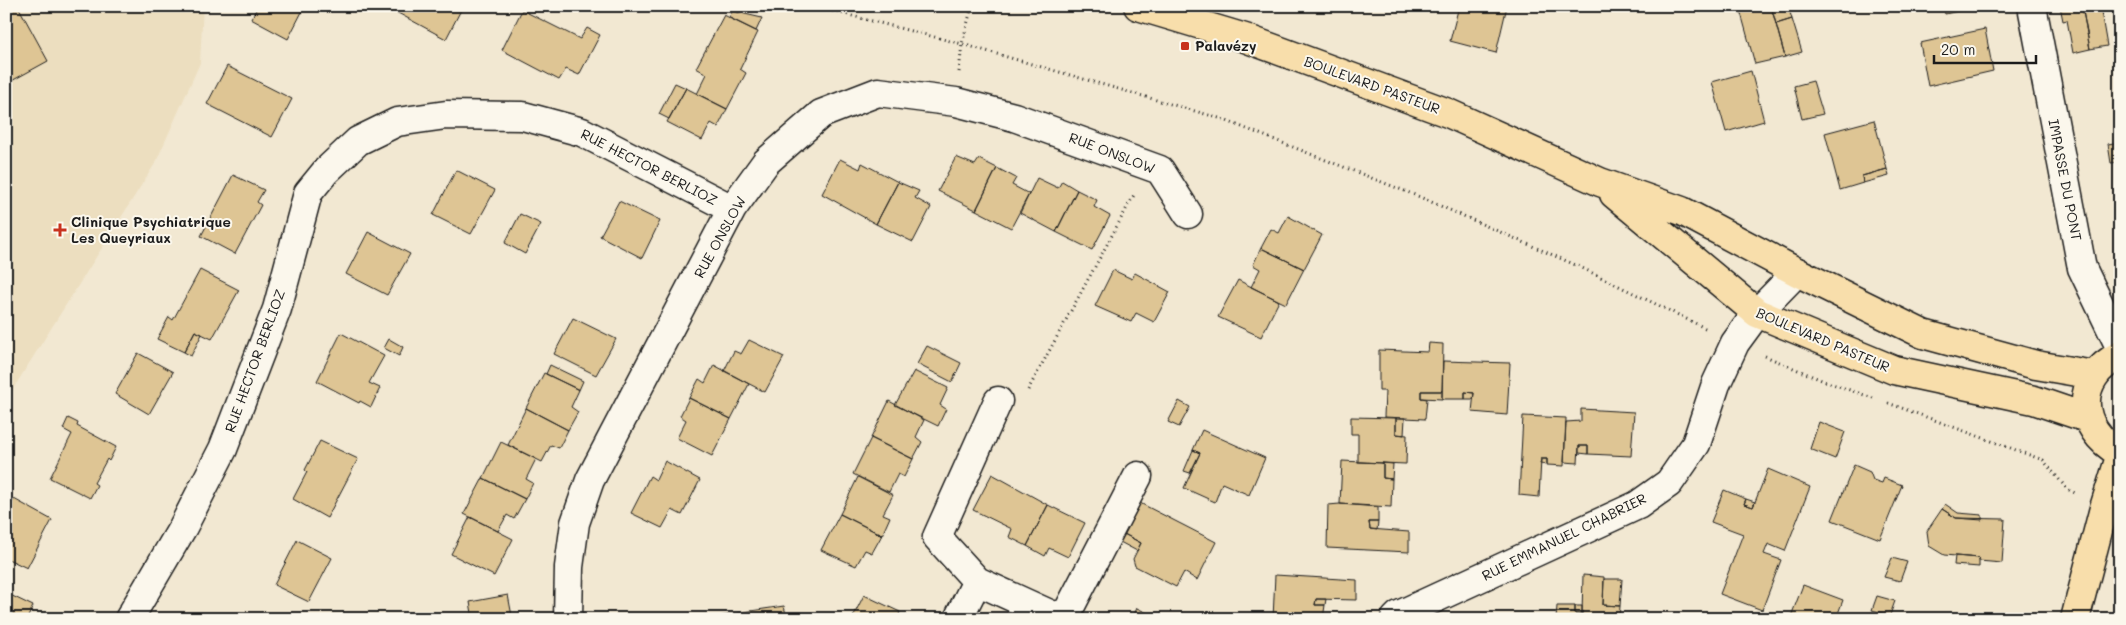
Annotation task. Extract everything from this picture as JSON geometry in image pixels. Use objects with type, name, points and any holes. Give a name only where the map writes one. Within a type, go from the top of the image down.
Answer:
[{"type":"main road","name":"BOULEVARD PASTEUR","points":[[1138,6],[1246,38],[1448,113],[1600,182],[1682,211],[1797,272],[1923,334],[2036,365],[2094,375]]},
{"type":"main road","name":"BOULEVARD PASTEUR","points":[[1600,182],[1757,313],[1894,370],[2034,400],[2087,418]]},
{"type":"main road","points":[[2120,355],[2106,362],[2094,375],[2088,388],[2086,403],[2087,418],[2095,433],[2106,446],[2120,453]]},
{"type":"main road","points":[[2076,619],[2104,508],[2120,457]]},
{"type":"street","name":"IMPASSE DU PONT","points":[[2032,6],[2082,268],[2120,347]]},
{"type":"street","name":"RUE ONSLOW","points":[[568,619],[568,567],[575,523],[590,480],[732,209],[766,162],[821,114],[878,92],[956,102],[1014,117],[1160,170],[1188,214]]},
{"type":"street","name":"RUE HECTOR BERLIOZ","points":[[129,619],[184,527],[223,449],[277,309],[308,193],[326,171],[358,141],[397,122],[446,115],[523,116],[582,132],[732,209]]},
{"type":"street","name":"RUE EMMANUEL CHABRIER","points":[[1396,619],[1408,611],[1638,505],[1669,483],[1696,444],[1716,384],[1736,343],[1757,313],[1797,272]]},
{"type":"street","points":[[998,401],[937,537],[977,581],[1054,616],[1067,613],[1138,476]]},
{"type":"street","points":[[958,619],[977,581]]},
{"type":"path","points":[[813,6],[962,44],[1219,118],[1420,197],[1578,266],[1736,343],[1824,381],[1946,423],[2043,460],[2067,488],[2104,508]]},
{"type":"path","points":[[956,102],[962,44],[972,6]]},
{"type":"path","points":[[998,401],[1021,404],[1149,166]]},
{"type":"shaded area","name":"Clinique Psychiatrique Les Queyriaux","points":[[6,6],[203,6],[200,63],[156,162],[6,400]]},
{"type":"building","points":[[6,6],[18,6],[48,61],[6,84]]},
{"type":"building","points":[[258,6],[305,6],[288,39],[251,19]]},
{"type":"building","points":[[385,6],[463,6],[446,39]]},
{"type":"building","points":[[1459,6],[1507,6],[1496,53],[1450,41]]},
{"type":"building","points":[[1739,6],[1771,6],[1785,57],[1755,64]]},
{"type":"building","points":[[1771,6],[1788,6],[1792,19],[1776,24]]},
{"type":"building","points":[[1943,6],[1976,6],[1976,7],[1945,14]]},
{"type":"building","points":[[2060,6],[2082,6],[2090,49],[2073,53],[2067,20],[2063,21]]},
{"type":"building","points":[[2082,6],[2100,6],[2107,46],[2090,49]]},
{"type":"building","points":[[522,10],[580,39],[587,28],[600,35],[579,75],[566,69],[559,80],[502,50]]},
{"type":"building","points":[[732,11],[762,18],[756,31],[729,18]]},
{"type":"building","points":[[724,15],[758,32],[740,69],[746,73],[727,109],[697,94],[707,74],[696,68]]},
{"type":"building","points":[[1792,19],[1802,52],[1785,57],[1776,24]]},
{"type":"building","points":[[1985,29],[1993,71],[1928,86],[1920,43]]},
{"type":"building","points":[[227,66],[292,99],[272,137],[207,104]]},
{"type":"building","points":[[1751,71],[1764,121],[1726,132],[1712,82]]},
{"type":"building","points":[[1813,81],[1823,114],[1802,119],[1794,86]]},
{"type":"building","points":[[675,83],[686,88],[669,119],[659,114]]},
{"type":"building","points":[[686,88],[727,109],[718,127],[711,123],[702,140],[667,122]]},
{"type":"building","points":[[1874,120],[1887,169],[1862,176],[1863,183],[1840,190],[1825,133]]},
{"type":"building","points":[[2120,142],[2120,162],[2111,163],[2108,144]]},
{"type":"building","points":[[956,157],[975,165],[979,159],[997,168],[976,210],[938,191]]},
{"type":"building","points":[[840,159],[860,169],[862,163],[898,182],[876,224],[822,194]]},
{"type":"building","points":[[997,168],[1016,178],[1012,185],[1029,194],[1011,228],[976,210]]},
{"type":"building","points":[[1887,169],[1889,176],[1863,183],[1862,176]]},
{"type":"building","points":[[456,170],[495,190],[471,234],[433,215]]},
{"type":"building","points":[[233,175],[264,190],[257,202],[261,205],[235,254],[201,236]]},
{"type":"building","points":[[1037,178],[1058,188],[1062,181],[1077,190],[1056,232],[1020,213]]},
{"type":"building","points":[[898,182],[919,191],[915,198],[931,207],[913,242],[876,224]]},
{"type":"building","points":[[1077,190],[1097,200],[1094,207],[1110,216],[1092,250],[1056,232]]},
{"type":"building","points":[[619,201],[660,221],[642,258],[600,236]]},
{"type":"building","points":[[520,214],[541,224],[525,254],[505,243]]},
{"type":"building","points":[[1288,216],[1322,235],[1304,269],[1261,248],[1271,229],[1279,233]]},
{"type":"building","points":[[368,232],[410,254],[387,295],[346,274]]},
{"type":"building","points":[[1261,248],[1304,269],[1286,304],[1251,287],[1260,269],[1253,265]]},
{"type":"building","points":[[200,270],[239,290],[212,339],[195,331],[184,352],[157,339],[169,317],[173,320]]},
{"type":"building","points":[[1113,270],[1132,279],[1135,273],[1170,292],[1154,322],[1136,313],[1131,322],[1095,306]]},
{"type":"building","points":[[1238,280],[1279,301],[1261,337],[1218,317]]},
{"type":"building","points":[[573,318],[616,339],[596,375],[554,354]]},
{"type":"building","points":[[195,331],[202,334],[191,356],[184,352]]},
{"type":"building","points":[[341,333],[384,356],[369,383],[380,388],[371,407],[360,401],[359,403],[317,381]]},
{"type":"building","points":[[389,339],[403,347],[399,356],[384,348]]},
{"type":"building","points":[[749,340],[784,357],[765,392],[724,371],[734,351],[741,354]]},
{"type":"building","points":[[1429,343],[1443,344],[1442,391],[1421,391],[1421,398],[1427,399],[1425,419],[1384,417],[1385,391],[1379,391],[1379,350],[1428,352]]},
{"type":"building","points":[[927,346],[961,363],[952,382],[917,364]]},
{"type":"building","points":[[138,353],[173,372],[149,414],[115,394]]},
{"type":"building","points":[[1443,361],[1510,363],[1507,415],[1472,412],[1474,393],[1465,392],[1465,399],[1442,399]]},
{"type":"building","points":[[550,365],[583,381],[579,390],[546,374]]},
{"type":"building","points":[[714,365],[749,384],[731,419],[689,398],[699,379],[705,383]]},
{"type":"building","points":[[914,371],[948,388],[940,405],[946,409],[938,426],[895,405]]},
{"type":"building","points":[[544,373],[579,390],[571,407],[578,412],[568,430],[526,408]]},
{"type":"building","points":[[1421,391],[1442,391],[1442,399],[1421,398]]},
{"type":"building","points":[[1465,392],[1474,393],[1473,399],[1465,399]]},
{"type":"building","points":[[689,398],[731,419],[712,456],[677,438],[686,420],[680,416]]},
{"type":"building","points":[[889,401],[924,420],[916,437],[922,442],[913,459],[871,438]]},
{"type":"building","points":[[1179,401],[1190,407],[1179,427],[1168,422]]},
{"type":"building","points":[[526,408],[568,430],[559,448],[551,445],[542,462],[508,445]]},
{"type":"building","points":[[1581,409],[1634,412],[1631,456],[1588,454],[1588,446],[1579,446],[1578,463],[1564,462],[1566,422],[1581,421]]},
{"type":"building","points":[[1523,416],[1566,418],[1564,466],[1547,465],[1547,459],[1541,459],[1539,497],[1519,495]]},
{"type":"building","points":[[1351,417],[1396,418],[1396,434],[1407,435],[1406,464],[1358,462],[1358,434],[1351,434]]},
{"type":"building","points":[[68,418],[78,423],[77,426],[116,447],[94,483],[97,485],[90,498],[50,478],[72,434],[63,429]]},
{"type":"building","points":[[1396,418],[1405,418],[1404,435],[1396,434]]},
{"type":"building","points":[[1819,422],[1845,432],[1835,459],[1810,449]]},
{"type":"building","points":[[1202,430],[1265,458],[1249,495],[1222,483],[1215,502],[1184,488],[1200,453],[1193,450]]},
{"type":"building","points":[[871,438],[913,459],[904,477],[898,474],[889,492],[853,474]]},
{"type":"building","points":[[320,441],[358,459],[327,518],[293,499]]},
{"type":"building","points":[[501,442],[536,459],[526,479],[533,483],[525,499],[483,478]]},
{"type":"building","points":[[1579,446],[1588,446],[1588,454],[1579,453]]},
{"type":"building","points":[[1193,450],[1200,453],[1190,473],[1184,471]]},
{"type":"building","points":[[1541,459],[1547,459],[1547,465],[1540,464]]},
{"type":"building","points":[[665,461],[700,480],[682,515],[672,510],[662,528],[631,513],[650,476],[656,480]]},
{"type":"building","points":[[1342,461],[1383,463],[1383,478],[1392,479],[1391,507],[1340,504]]},
{"type":"building","points":[[1383,463],[1393,464],[1392,479],[1383,478]]},
{"type":"building","points":[[1854,465],[1870,472],[1873,480],[1882,483],[1884,478],[1902,485],[1880,539],[1832,520]]},
{"type":"building","points":[[1768,469],[1810,487],[1785,551],[1768,544],[1764,554],[1781,560],[1762,610],[1720,594],[1743,534],[1711,522],[1724,490],[1746,499],[1744,504],[1753,507]]},
{"type":"building","points":[[992,474],[1048,505],[1027,546],[1009,537],[1012,529],[973,510]]},
{"type":"building","points":[[858,477],[893,495],[883,514],[890,517],[882,535],[840,514]]},
{"type":"building","points":[[483,478],[525,499],[514,519],[507,515],[498,531],[464,514]]},
{"type":"building","points":[[14,499],[52,520],[27,568],[6,558],[6,514]]},
{"type":"building","points":[[1746,499],[1755,502],[1753,507],[1744,504]]},
{"type":"building","points":[[1140,503],[1216,542],[1197,580],[1184,572],[1176,587],[1135,566],[1133,559],[1141,543],[1124,534]]},
{"type":"building","points":[[1945,504],[1958,513],[1982,515],[1982,520],[1956,518],[1942,509]]},
{"type":"building","points":[[1048,505],[1085,523],[1068,557],[1049,548],[1045,556],[1027,546]]},
{"type":"building","points":[[1328,505],[1378,507],[1378,522],[1369,522],[1370,529],[1409,532],[1409,552],[1327,548]]},
{"type":"building","points":[[1942,509],[1956,518],[2005,519],[2002,563],[1979,561],[1979,558],[1944,555],[1929,546],[1927,531]]},
{"type":"building","points":[[840,514],[882,535],[872,553],[865,550],[856,566],[821,550]]},
{"type":"building","points":[[470,517],[513,539],[494,576],[451,554]]},
{"type":"building","points":[[1369,522],[1378,522],[1377,530],[1370,529]]},
{"type":"building","points":[[1124,534],[1141,543],[1137,551],[1120,542]]},
{"type":"building","points":[[297,540],[332,558],[309,602],[274,585]]},
{"type":"building","points":[[1955,556],[1979,558],[1979,567],[1954,565]]},
{"type":"building","points":[[1892,558],[1907,562],[1900,581],[1884,577]]},
{"type":"building","points":[[1275,575],[1357,580],[1357,600],[1316,599],[1315,605],[1325,605],[1323,619],[1273,619]]},
{"type":"building","points":[[1583,575],[1604,577],[1603,605],[1620,606],[1619,619],[1556,619],[1557,606],[1575,606],[1575,614],[1582,614]]},
{"type":"building","points":[[1604,579],[1622,579],[1620,606],[1603,605]]},
{"type":"building","points":[[1803,585],[1843,600],[1836,619],[1790,619]]},
{"type":"building","points":[[6,593],[33,606],[27,619],[6,619]]},
{"type":"building","points":[[508,595],[512,616],[519,615],[520,619],[473,619],[470,602]]},
{"type":"building","points":[[864,595],[900,612],[897,619],[852,619]]},
{"type":"building","points":[[1877,596],[1895,601],[1890,615],[1872,610]]},
{"type":"building","points":[[1316,599],[1326,599],[1325,605],[1315,605]]},
{"type":"building","points":[[784,606],[787,619],[745,619],[744,612]]},
{"type":"building","points":[[1575,606],[1582,606],[1582,614],[1575,614]]},
{"type":"building","points":[[1137,608],[1159,619],[1132,619]]},
{"type":"building","points":[[744,612],[745,619],[708,619]]},
{"type":"building","points":[[219,613],[231,619],[216,619]]},
{"type":"place","name":"Palavézy","points":[[1185,46]]},
{"type":"place","name":"Clinique Psychiatrique Les Queyriaux","points":[[60,230]]}]
